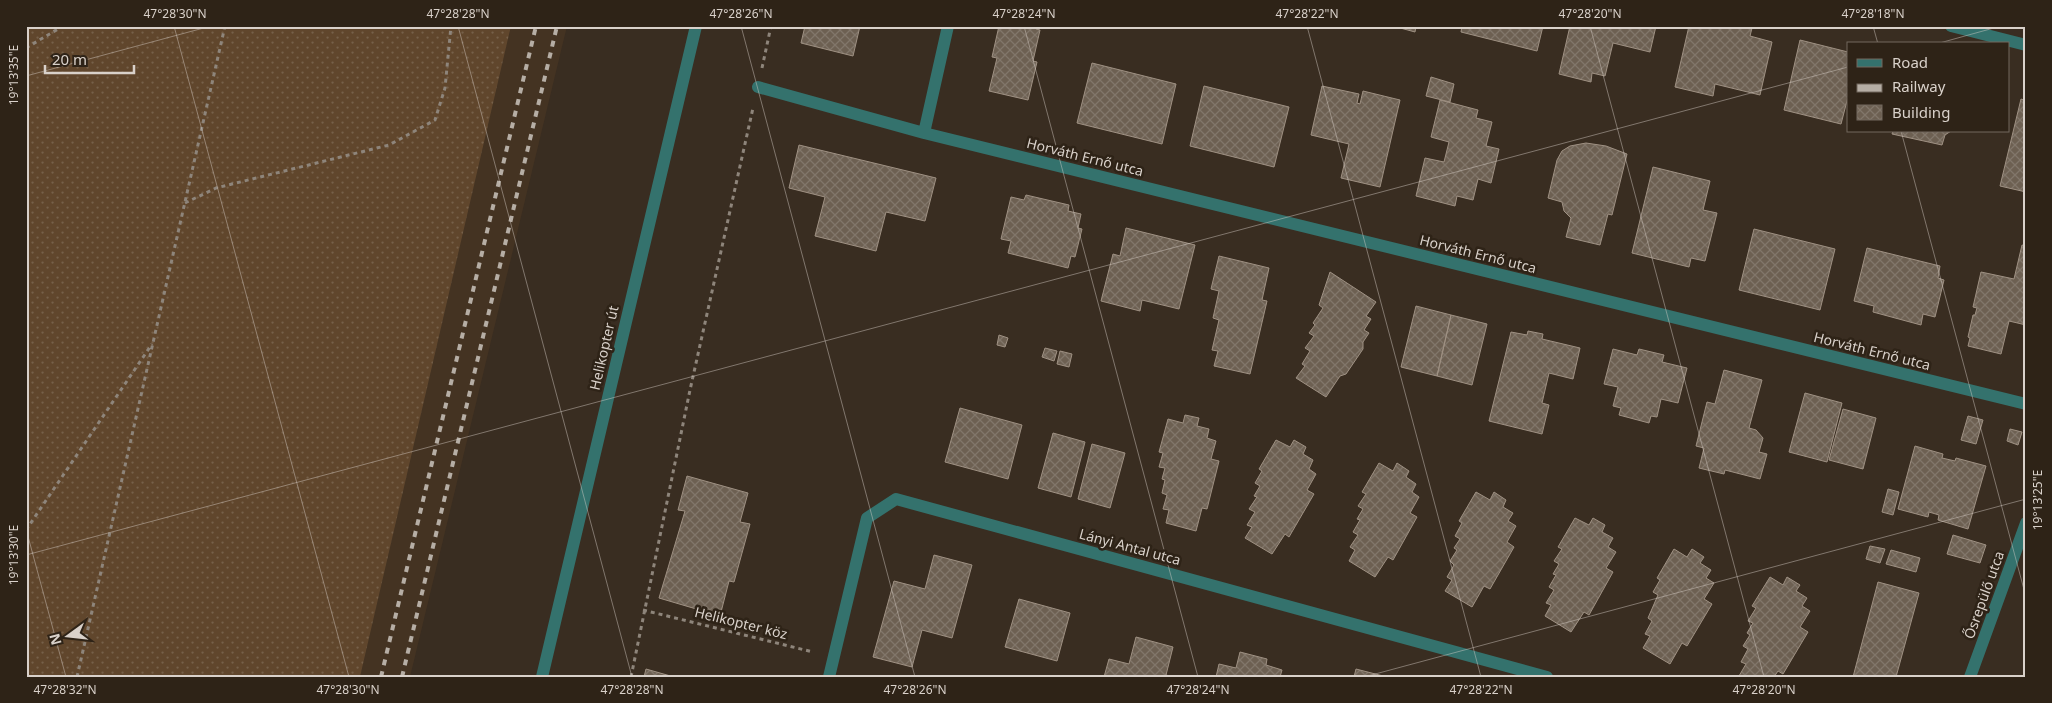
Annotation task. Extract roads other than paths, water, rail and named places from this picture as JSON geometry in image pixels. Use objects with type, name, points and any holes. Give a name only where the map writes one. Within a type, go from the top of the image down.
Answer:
[{"type":"street","name":"Helikopter út","points":[[542,677],[696,26]]},
{"type":"street","points":[[924,133],[948,26]]},
{"type":"street","points":[[1950,26],[2026,45]]},
{"type":"street","name":"Horváth Ernő utca","points":[[758,88],[924,133],[2026,404]]},
{"type":"street","name":"Lányi Antal utca","points":[[829,677],[867,518],[896,499],[1547,677]]},
{"type":"street","name":"Ősrepülő utca","points":[[1970,677],[2026,523]]},
{"type":"railway","points":[[381,677],[536,26]]},
{"type":"railway","points":[[402,677],[557,26]]}]
